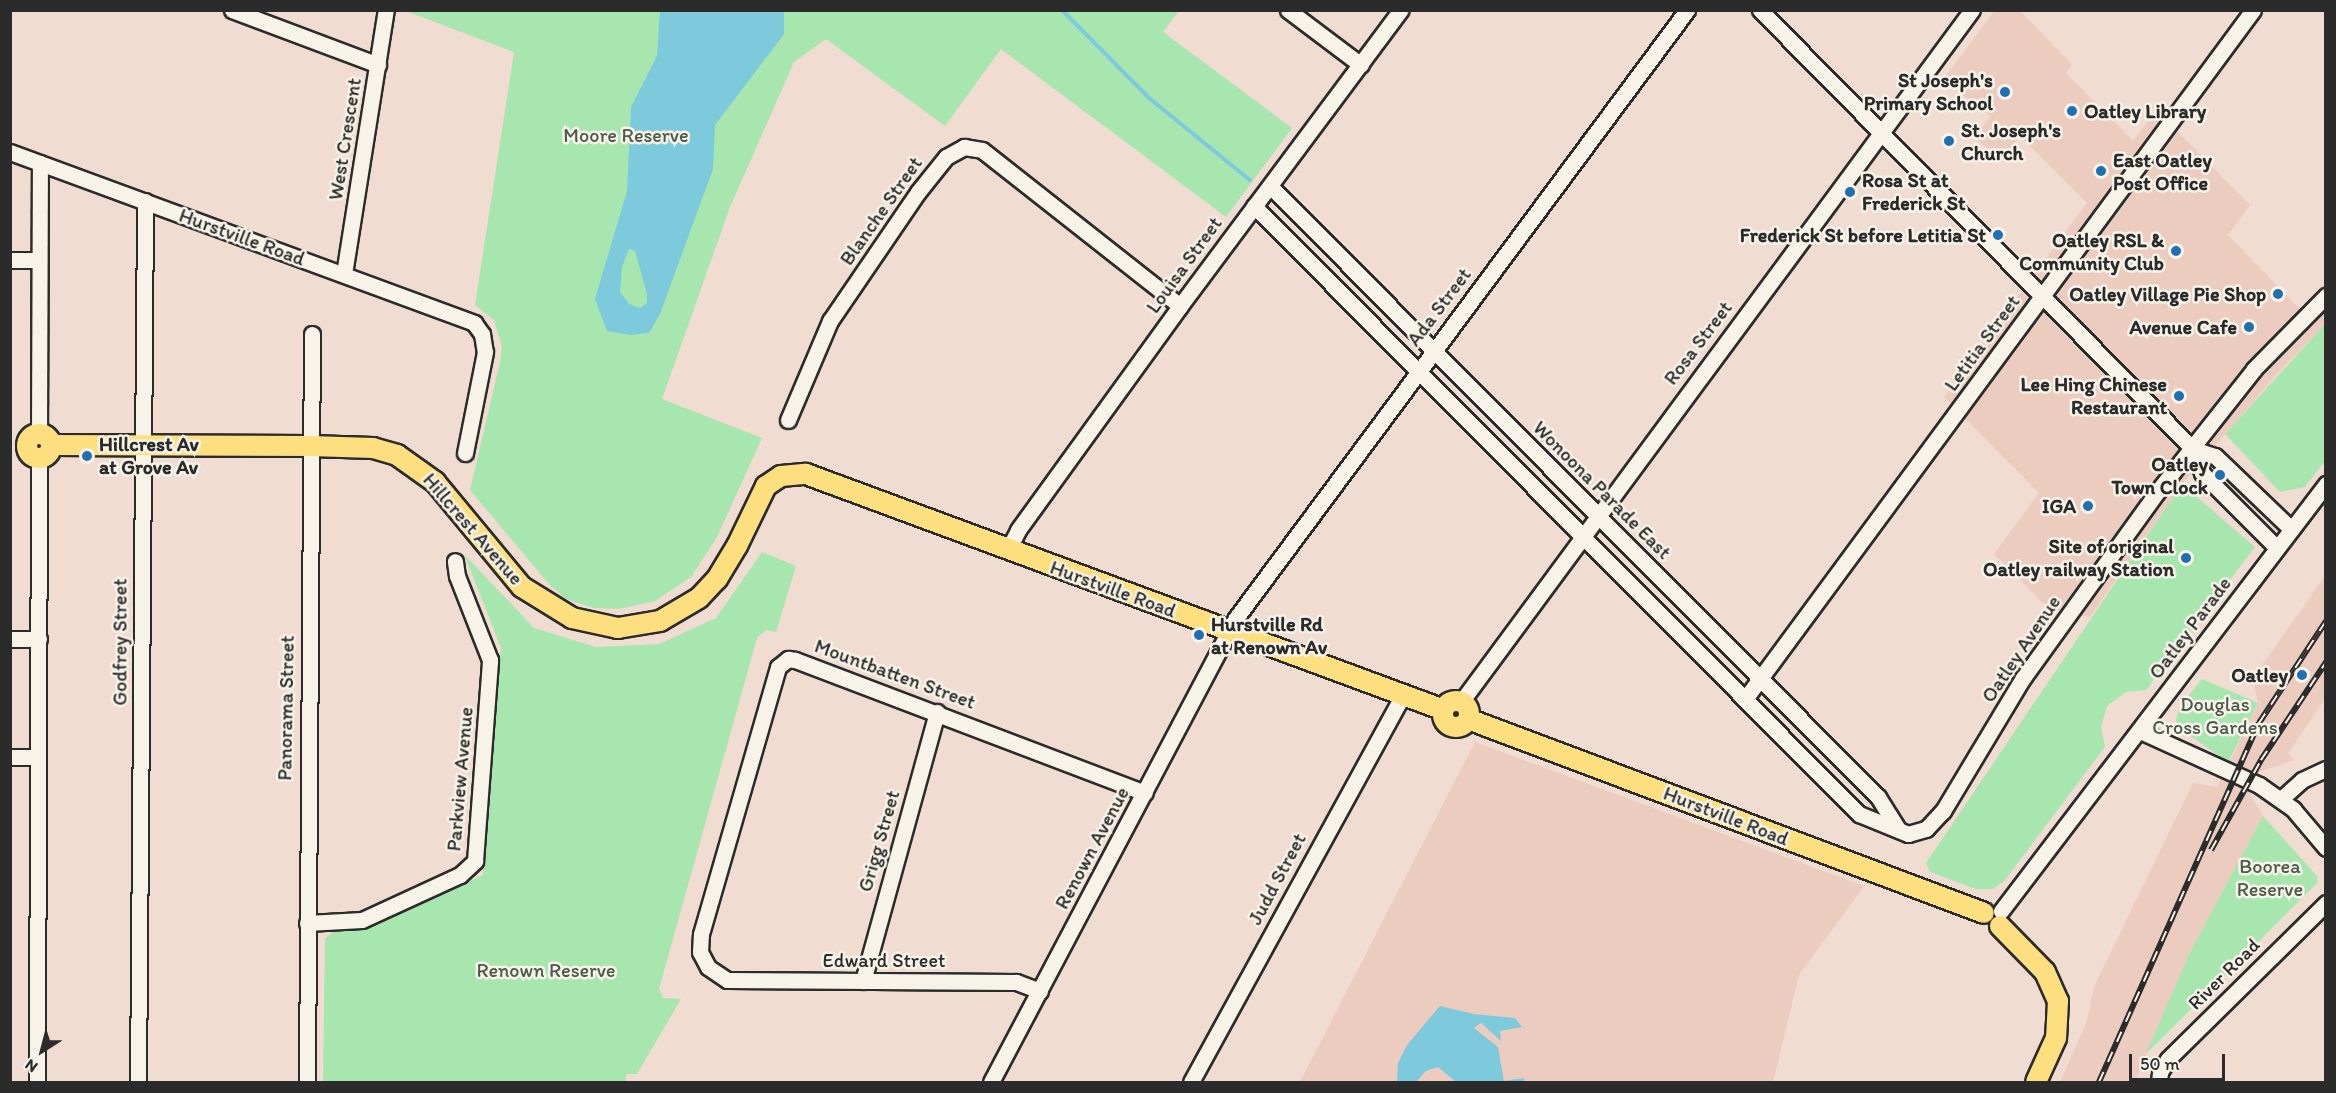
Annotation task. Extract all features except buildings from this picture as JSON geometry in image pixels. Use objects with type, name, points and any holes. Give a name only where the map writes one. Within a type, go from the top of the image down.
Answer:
[{"type":"main road","name":"Hillcrest Avenue","points":[[33,445],[141,444],[373,448],[407,460],[435,482],[522,587],[572,618],[618,628],[660,621],[699,598],[717,579],[738,546],[762,492],[781,476]]},
{"type":"main road","name":"Hurstville Road","points":[[781,476],[806,474],[1402,696],[1458,710],[1995,917],[2045,972],[2058,1001],[2056,1038],[2037,1083]]},
{"type":"street","points":[[232,10],[378,65]]},
{"type":"street","name":"West Crescent","points":[[345,274],[387,10]]},
{"type":"street","points":[[1288,10],[1361,65]]},
{"type":"street","name":"Louisa Street","points":[[1008,550],[1018,530],[1180,306],[1401,10]]},
{"type":"street","name":"Ada Street","points":[[1230,632],[1236,618],[1687,10]]},
{"type":"street","points":[[1760,10],[2193,449],[2202,473],[2276,548]]},
{"type":"street","name":"Rosa Street","points":[[1458,710],[1597,515],[1972,10]]},
{"type":"street","name":"Letitia Street","points":[[1744,699],[2253,10]]},
{"type":"street","name":"Blanche Street","points":[[788,420],[830,321],[918,192],[946,157],[964,147],[982,150],[1180,306]]},
{"type":"street","name":"Hurstville Road","points":[[10,152],[474,323],[482,334],[485,352],[465,453]]},
{"type":"street","points":[[37,1083],[39,639],[33,445],[40,163]]},
{"type":"street","name":"Wonoona Parade East","points":[[1270,186],[1761,677],[1878,797],[1898,829]]},
{"type":"street","name":"Godfrey Street","points":[[138,1083],[141,444],[145,201]]},
{"type":"street","points":[[1254,206],[1858,814],[1898,829]]},
{"type":"street","points":[[10,260],[39,260]]},
{"type":"street","name":"Oatley Avenue","points":[[1898,829],[1918,834],[1943,811],[2036,660],[2157,492],[2268,353],[2325,296]]},
{"type":"street","name":"Panorama Street","points":[[307,1083],[312,334]]},
{"type":"street","points":[[2193,449],[2215,456],[2290,528]]},
{"type":"street","name":"Oatley Parade","points":[[1995,917],[2140,731],[2325,484]]},
{"type":"street","name":"Parkview Avenue","points":[[307,923],[362,920],[460,875],[474,861],[490,660],[457,576],[455,561]]},
{"type":"street","name":"Renown Avenue","points":[[991,1083],[1230,632]]},
{"type":"street","points":[[10,639],[39,639]]},
{"type":"street","name":"Mountbatten Street","points":[[727,980],[712,972],[705,962],[701,934],[778,667],[788,659],[937,712],[1145,793]]},
{"type":"street","name":"Judd Street","points":[[1191,1083],[1402,696]]},
{"type":"street","name":"Grigg Street","points":[[863,981],[937,712]]},
{"type":"street","points":[[2140,731],[2259,785],[2281,799],[2305,821],[2325,848]]},
{"type":"street","points":[[10,757],[38,757]]},
{"type":"street","points":[[2281,799],[2302,780],[2325,769]]},
{"type":"street","name":"River Road","points":[[2159,1081],[2169,1059],[2325,903]]},
{"type":"street","name":"Edward Street","points":[[727,980],[1016,982],[1040,991]]},
{"type":"shaded area","points":[[1994,11],[2020,11],[2072,64],[2066,73],[2133,141],[2156,110],[2250,205],[2228,235],[2299,308],[2319,302],[2325,307],[2325,324],[2276,375],[2182,484],[2090,617],[2048,608],[1994,554],[2039,493],[1944,397],[2087,203],[2020,136],[2000,161],[1975,137],[1990,116],[1943,80]]},
{"type":"shaded area","points":[[2325,576],[2325,699],[2288,753],[2294,760],[2256,773],[2249,792],[2263,816],[2190,952],[2135,1082],[2060,1082],[2087,1021],[2094,987],[2193,783],[2217,787],[2258,703],[2253,678]]},
{"type":"shaded area","points":[[1475,742],[1864,886],[1799,975],[1773,1082],[1300,1082]]},
{"type":"green space","name":"Moore Reserve","points":[[406,11],[1179,11],[1163,32],[1292,128],[1226,217],[1001,49],[945,126],[826,39],[794,62],[730,207],[662,399],[762,438],[717,537],[691,577],[655,601],[619,609],[593,608],[566,599],[548,583],[470,490],[502,347],[494,320],[475,305],[514,52]]},
{"type":"green space","points":[[2325,324],[2325,461],[2305,487],[2280,492],[2225,434]]},
{"type":"green space","points":[[2182,484],[2255,547],[2146,690],[2126,692],[2107,706],[2101,727],[2105,747],[2005,880],[1993,889],[1976,889],[1930,872],[1926,863]]},
{"type":"green space","name":"Renown Reserve","points":[[762,552],[796,566],[776,632],[766,630],[757,638],[659,989],[663,998],[681,999],[637,1074],[626,1074],[626,1082],[323,1082],[325,939],[333,932],[373,926],[483,875],[501,648],[464,554],[534,628],[596,647],[659,644],[716,618]]},
{"type":"green space","name":"Douglas Cross Gardens","points":[[2202,679],[2258,703],[2228,762],[2175,725],[2179,708]]},
{"type":"green space","name":"Boorea Reserve","points":[[2263,816],[2317,876],[2318,882],[2146,1054],[2190,952]]},
{"type":"water","points":[[660,11],[784,11],[784,34],[715,125],[713,169],[660,314],[649,333],[630,335],[607,331],[595,299],[627,191],[631,107],[657,56]],"holes":[[[629,249],[635,251],[647,294],[647,303],[640,308],[629,304],[620,292],[622,267]]]},
{"type":"water","points":[[1440,1006],[1474,1014],[1515,1018],[1522,1027],[1500,1031],[1501,1041],[1481,1023],[1474,1028],[1498,1047],[1504,1081],[1524,1078],[1524,1082],[1456,1082],[1438,1067],[1426,1071],[1416,1082],[1397,1082],[1398,1063],[1407,1045]]},
{"type":"waterway","points":[[1062,10],[1149,98],[1250,180]]},
{"type":"railway","points":[[2099,1082],[2259,723],[2326,621]]},
{"type":"railway","points":[[2211,850],[2261,760],[2326,662]]},
{"type":"place","name":"St Joseph's Primary School","points":[[2005,92]]},
{"type":"place","name":"Oatley Library","points":[[2072,111]]},
{"type":"place","name":"St. Joseph's Church","points":[[1949,141]]},
{"type":"place","name":"East Oatley Post Office","points":[[2101,171]]},
{"type":"place","name":"Rosa St at Frederick St","points":[[1850,192]]},
{"type":"place","name":"Frederick St before Letitia St","points":[[1998,235]]},
{"type":"place","name":"Oatley RSL & Community Club","points":[[2176,251]]},
{"type":"place","name":"Oatley Village Pie Shop","points":[[2278,294]]},
{"type":"place","name":"Avenue Cafe","points":[[2249,327]]},
{"type":"place","name":"Lee Hing Chinese Restaurant","points":[[2179,396]]},
{"type":"place","name":"Hillcrest Av at Grove Av","points":[[87,456]]},
{"type":"place","name":"Oatley Town Clock","points":[[2220,475]]},
{"type":"place","name":"IGA","points":[[2088,506]]},
{"type":"place","name":"Site of original Oatley railway Station","points":[[2186,558]]},
{"type":"place","name":"Hurstville Rd at Renown Av","points":[[1199,635]]},
{"type":"place","name":"Oatley","points":[[2302,675]]}]
